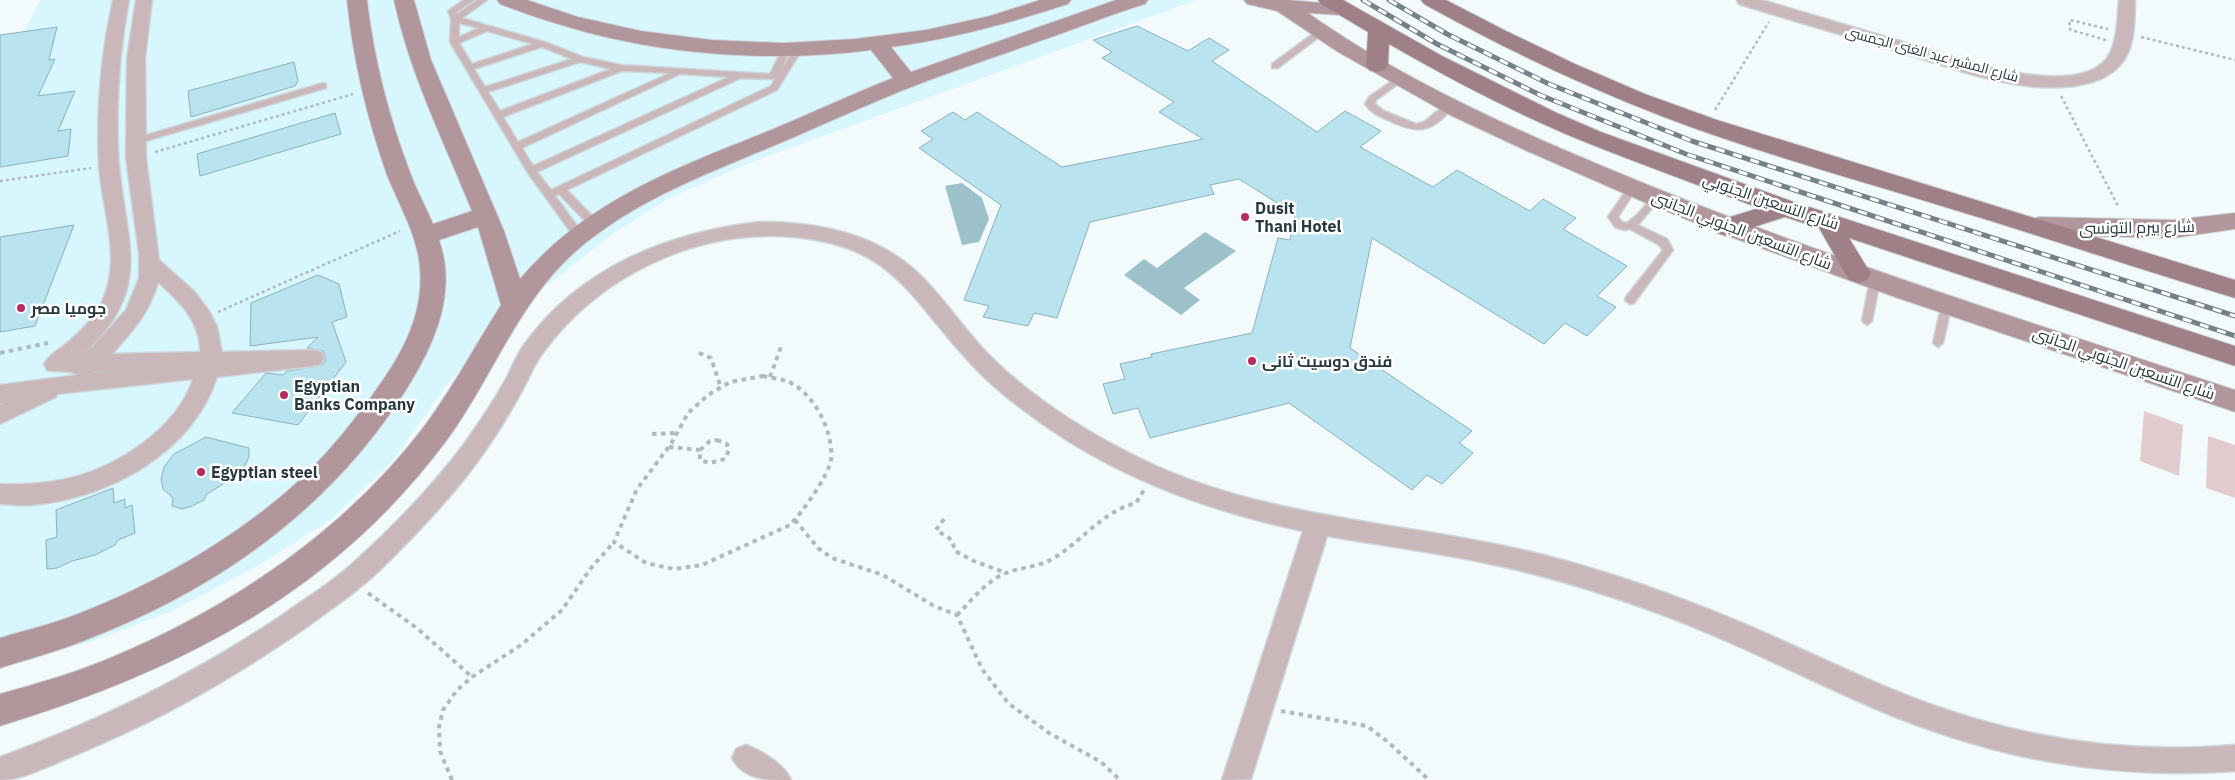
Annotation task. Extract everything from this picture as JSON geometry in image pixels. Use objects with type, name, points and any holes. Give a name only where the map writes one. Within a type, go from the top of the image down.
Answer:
[{"type":"main road","points":[[1431,0],[1507,41],[1554,63],[1707,124],[2039,226],[2235,290]]},
{"type":"main road","name":"شارع التسعين الجنوبي","points":[[1334,4],[1490,90],[1549,118],[1610,143],[1785,208],[1827,220],[2235,356]]},
{"type":"main road","points":[[1377,65],[1379,30]]},
{"type":"main road","points":[[1726,226],[1785,208]]},
{"type":"main road","points":[[1827,220],[1867,276]]},
{"type":"street","points":[[0,394],[8,391],[313,358],[55,364],[74,350],[100,322],[109,309],[119,284],[122,267],[109,166],[110,86],[121,0]]},
{"type":"street","points":[[0,415],[54,388],[102,351],[126,326],[140,305],[149,278],[150,263],[136,149],[136,58],[144,0]]},
{"type":"street","points":[[0,652],[80,628],[165,590],[243,542],[308,490],[356,438],[397,382],[420,341],[433,302],[434,267],[422,229],[399,174],[373,88],[357,0]]},
{"type":"street","points":[[404,0],[413,41],[426,80],[492,230],[513,304]]},
{"type":"street","points":[[507,0],[581,26],[644,38],[712,46],[793,48],[877,44],[937,35],[987,24],[1061,0]]},
{"type":"street","points":[[1254,0],[1280,3],[1334,4]]},
{"type":"street","name":"شارع المشير عبد الغنى الجمسى","points":[[1745,0],[1776,11],[2004,76],[2054,82],[2077,80],[2094,75],[2109,67],[2118,57],[2124,39],[2127,0]]},
{"type":"street","points":[[0,710],[87,683],[163,651],[234,612],[298,570],[354,524],[400,477],[442,423],[471,378],[513,304],[536,274],[587,230],[637,197],[907,81],[1133,1]]},
{"type":"street","name":"شارع التسعين الجنوبي الجانبى","points":[[1280,3],[1321,31],[1399,79],[1449,106],[1632,188],[1726,226],[1867,276],[2235,401]]},
{"type":"street","points":[[877,44],[907,81]]},
{"type":"street","points":[[109,166],[136,149]]},
{"type":"street","points":[[422,229],[485,216]]},
{"type":"street","name":"شارع بيرم التونسى","points":[[2039,226],[2173,229],[2235,221]]},
{"type":"street","points":[[0,771],[65,748],[156,706],[241,658],[350,580],[437,494],[480,440],[512,387],[530,352],[556,320],[581,297],[623,268],[663,250],[705,237],[747,230],[788,229],[828,234],[865,245],[896,263],[920,287],[962,341],[1018,395],[1090,443],[1176,485],[1223,502],[1318,524],[1436,542],[1502,556],[1564,571],[1629,591],[1694,615],[1940,721],[2008,742],[2077,756],[2144,763],[2209,761],[2235,758]]},
{"type":"street","points":[[0,494],[42,494],[77,487],[114,472],[167,437],[192,408],[207,380],[211,353],[210,340],[202,319],[193,304],[150,263]]},
{"type":"street","points":[[1236,780],[1261,707],[1318,524]]},
{"type":"street","points":[[746,758],[778,780]]},
{"type":"lane","points":[[470,0],[454,15],[454,42],[531,171],[549,195],[587,230]]},
{"type":"lane","points":[[454,15],[483,0]]},
{"type":"lane","points":[[454,15],[487,28],[542,44],[580,58],[621,68],[777,77]]},
{"type":"lane","points":[[454,42],[487,28]]},
{"type":"lane","points":[[1275,66],[1321,31]]},
{"type":"lane","points":[[468,68],[542,44]]},
{"type":"lane","points":[[549,195],[774,88],[777,77],[793,48]]},
{"type":"lane","points":[[482,91],[580,58]]},
{"type":"lane","points":[[498,116],[621,68]]},
{"type":"lane","points":[[516,147],[678,72]]},
{"type":"lane","points":[[531,171],[742,74]]},
{"type":"lane","points":[[1399,79],[1370,102],[1374,110],[1406,126],[1418,129],[1425,126],[1449,106]]},
{"type":"lane","points":[[136,149],[323,86]]},
{"type":"lane","points":[[1630,300],[1668,250],[1663,242],[1632,226],[1619,224],[1613,217],[1632,188]]},
{"type":"lane","points":[[561,190],[587,230]]},
{"type":"lane","points":[[1632,226],[1656,198]]},
{"type":"lane","points":[[1867,276],[1867,321]]},
{"type":"lane","points":[[1938,343],[1947,304]]},
{"type":"path","points":[[1707,124],[1776,11]]},
{"type":"path","points":[[2124,39],[2070,20],[2069,28],[2071,30],[2235,60]]},
{"type":"path","points":[[2054,82],[2130,229]]},
{"type":"path","points":[[136,149],[373,88]]},
{"type":"path","points":[[0,181],[109,166]]},
{"type":"path","points":[[202,319],[422,229]]},
{"type":"path","points":[[0,353],[54,342]]},
{"type":"path","points":[[770,377],[782,344]]},
{"type":"path","points":[[699,353],[711,358],[721,388]]},
{"type":"path","points":[[452,780],[440,750],[439,727],[443,710],[457,690],[472,676],[521,645],[562,610],[595,563],[614,542],[638,489],[668,447],[688,413],[730,382],[746,378],[770,377],[789,382],[801,390],[818,411],[829,434],[831,461],[825,475],[795,520],[780,531],[749,542],[702,565],[691,568],[674,569],[646,563],[614,542]]},
{"type":"path","points":[[652,434],[676,433]]},
{"type":"path","points":[[668,447],[700,450],[710,441],[716,440],[727,444],[730,449],[725,459],[712,464],[700,460],[700,450]]},
{"type":"path","points":[[957,615],[992,580],[1007,573],[1040,565],[1054,558],[1120,507],[1136,503],[1154,474]]},
{"type":"path","points":[[944,519],[936,530],[952,540],[955,551],[974,561],[1007,573]]},
{"type":"path","points":[[795,520],[818,548],[832,558],[883,575],[934,606],[957,615],[970,639],[974,656],[990,683],[1008,702],[1026,718],[1065,743],[1097,758],[1112,770],[1120,780]]},
{"type":"path","points":[[350,580],[418,629],[472,676]]},
{"type":"path","points":[[1261,707],[1367,726],[1388,742],[1428,780]]},
{"type":"shaded area","points":[[40,0],[1196,0],[752,162],[669,198],[617,231],[508,315],[446,386],[391,463],[330,520],[259,565],[172,611],[90,642],[0,662],[0,82]]},
{"type":"shaded area","points":[[962,183],[982,198],[989,219],[979,242],[962,245],[945,186]]},
{"type":"shaded area","points":[[1205,232],[1236,251],[1184,288],[1200,300],[1181,315],[1124,275],[1144,259],[1157,268]]},
{"type":"shaded area","points":[[2144,411],[2183,425],[2179,476],[2140,461]]},
{"type":"shaded area","points":[[2208,436],[2235,445],[2235,498],[2206,488]]},
{"type":"building","points":[[1137,26],[1188,51],[1209,38],[1229,50],[1212,61],[1317,132],[1345,111],[1381,131],[1360,147],[1433,187],[1457,170],[1530,211],[1543,199],[1576,218],[1563,229],[1627,266],[1597,296],[1616,307],[1587,336],[1565,323],[1544,344],[1372,238],[1350,348],[1472,431],[1459,443],[1473,453],[1442,484],[1427,475],[1412,490],[1289,403],[1150,438],[1138,408],[1113,414],[1103,384],[1125,379],[1120,364],[1152,357],[1151,354],[1252,333],[1278,238],[1290,240],[1295,214],[1239,179],[1210,185],[1214,194],[1090,222],[1057,318],[1034,313],[1028,326],[983,317],[989,306],[964,300],[1001,205],[919,148],[933,139],[921,131],[953,112],[965,120],[977,112],[1062,167],[1203,139],[1159,112],[1174,102],[1102,58],[1112,52],[1093,40]]},
{"type":"building","points":[[57,27],[49,60],[55,59],[38,96],[75,91],[58,131],[71,129],[68,156],[0,167],[0,35]]},
{"type":"building","points":[[294,62],[298,81],[295,86],[191,117],[188,91]]},
{"type":"building","points":[[335,113],[341,134],[200,176],[197,154]]},
{"type":"building","points":[[74,225],[35,326],[0,332],[0,237]]},
{"type":"building","points":[[318,275],[339,284],[347,317],[332,322],[346,362],[298,425],[232,413],[266,373],[283,375],[287,371],[323,365],[326,359],[323,351],[307,348],[318,337],[250,346],[251,303]]},
{"type":"building","name":"Egyptian steel","points":[[206,437],[249,448],[249,457],[243,469],[236,476],[207,494],[204,500],[182,509],[172,506],[173,498],[163,489],[161,479],[164,467],[174,454]]},
{"type":"building","points":[[113,488],[114,503],[125,499],[125,508],[132,505],[135,533],[118,540],[115,545],[95,555],[72,561],[57,568],[47,569],[46,540],[57,537],[56,510]]},
{"type":"railway","points":[[1363,0],[1437,44],[1540,95],[1686,154],[2235,336]]},
{"type":"railway","points":[[1389,0],[1447,34],[1549,84],[1692,141],[2235,316]]},
{"type":"place","name":"Dusit Thani Hotel","points":[[1245,217]]},
{"type":"place","name":"جوميا مصر","points":[[21,308]]},
{"type":"place","name":"فندق دوسيت ثانى","points":[[1252,361]]},
{"type":"place","name":"Egyptian Banks Company","points":[[284,395]]},
{"type":"place","name":"Egyptian steel","points":[[201,472]]}]
